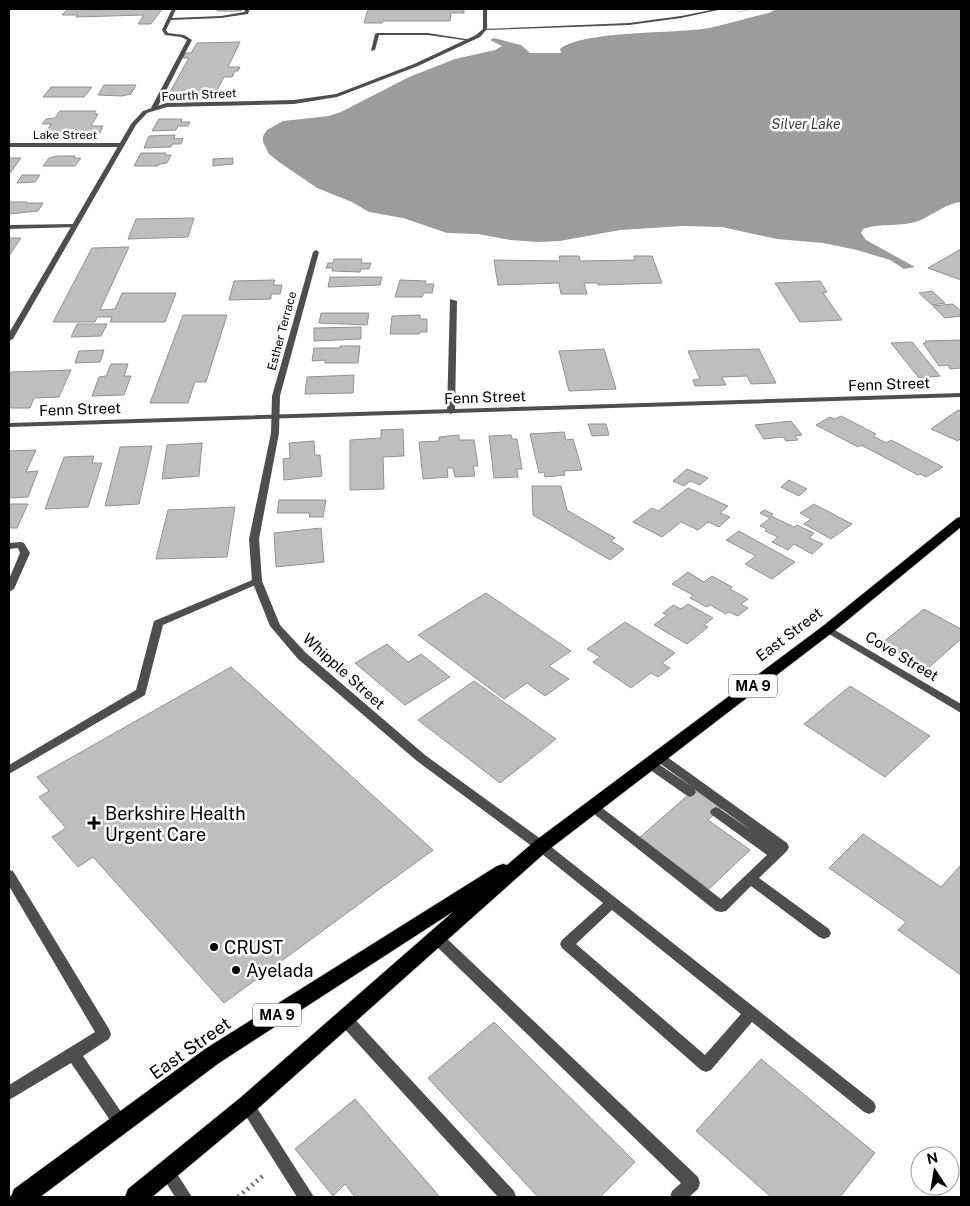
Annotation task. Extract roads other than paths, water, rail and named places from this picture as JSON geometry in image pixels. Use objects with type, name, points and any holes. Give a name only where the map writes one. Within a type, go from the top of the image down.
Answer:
[{"type":"highway","name":"East Street","points":[[22,1197],[212,1056],[541,846],[828,629],[961,521]]},
{"type":"highway","name":"East Street","points":[[136,1197],[247,1105],[541,846]]},
{"type":"street","points":[[154,108],[190,40],[182,36],[167,34],[164,30],[174,9]]},
{"type":"street","points":[[170,19],[234,16],[246,14],[248,9]]},
{"type":"street","points":[[486,9],[485,29],[628,24],[681,17],[721,9]]},
{"type":"street","points":[[373,50],[379,25]]},
{"type":"street","name":"Fourth Street","points":[[9,339],[138,118],[145,112],[154,108],[181,104],[278,103],[320,99],[373,82],[470,40],[485,29]]},
{"type":"street","points":[[377,34],[428,34],[470,40]]},
{"type":"street","name":"Lake Street","points":[[9,145],[122,146]]},
{"type":"street","points":[[9,227],[75,226]]},
{"type":"street","name":"Esther Terrace","points":[[275,418],[279,387],[316,252]]},
{"type":"street","points":[[451,412],[453,301]]},
{"type":"street","name":"Fenn Street","points":[[9,425],[961,395]]},
{"type":"street","name":"Whipple Street","points":[[275,418],[275,433],[254,539],[257,581],[275,626],[302,656],[421,758],[541,846],[869,1106]]},
{"type":"street","points":[[9,546],[21,545],[25,553],[9,589]]},
{"type":"street","points":[[9,770],[141,692],[158,623],[257,581]]},
{"type":"street","name":"Cove Street","points":[[828,629],[961,709]]},
{"type":"street","points":[[655,760],[690,792]]},
{"type":"street","points":[[593,807],[721,906],[783,847],[655,760]]},
{"type":"street","points":[[716,812],[775,854]]},
{"type":"street","points":[[9,875],[104,1034],[9,1093]]},
{"type":"street","points":[[750,878],[824,933]]},
{"type":"street","points":[[612,902],[567,944],[706,1065],[751,1012]]},
{"type":"street","points":[[437,938],[692,1183],[678,1197]]},
{"type":"street","points":[[344,1019],[508,1197]]},
{"type":"street","points":[[72,1054],[121,1124]]},
{"type":"street","points":[[247,1105],[306,1197]]},
{"type":"street","points":[[167,1171],[184,1197]]},
{"type":"water","name":"Silver Lake","points":[[776,9],[961,9],[961,202],[946,207],[921,220],[907,224],[870,227],[863,229],[861,233],[866,240],[915,267],[904,269],[890,260],[857,250],[823,243],[777,239],[722,227],[683,226],[620,230],[560,241],[538,242],[510,240],[478,234],[447,233],[403,218],[369,212],[352,202],[317,188],[269,154],[263,142],[263,136],[267,130],[283,121],[329,116],[341,112],[409,77],[455,59],[495,50],[502,46],[490,40],[494,38],[521,45],[530,53],[561,53],[560,49],[572,43],[588,39],[709,28],[769,13]]},
{"type":"place","name":"Berkshire Health Urgent Care","points":[[94,823]]},
{"type":"place","name":"CRUST","points":[[214,947]]},
{"type":"place","name":"Ayelada","points":[[236,970]]}]
